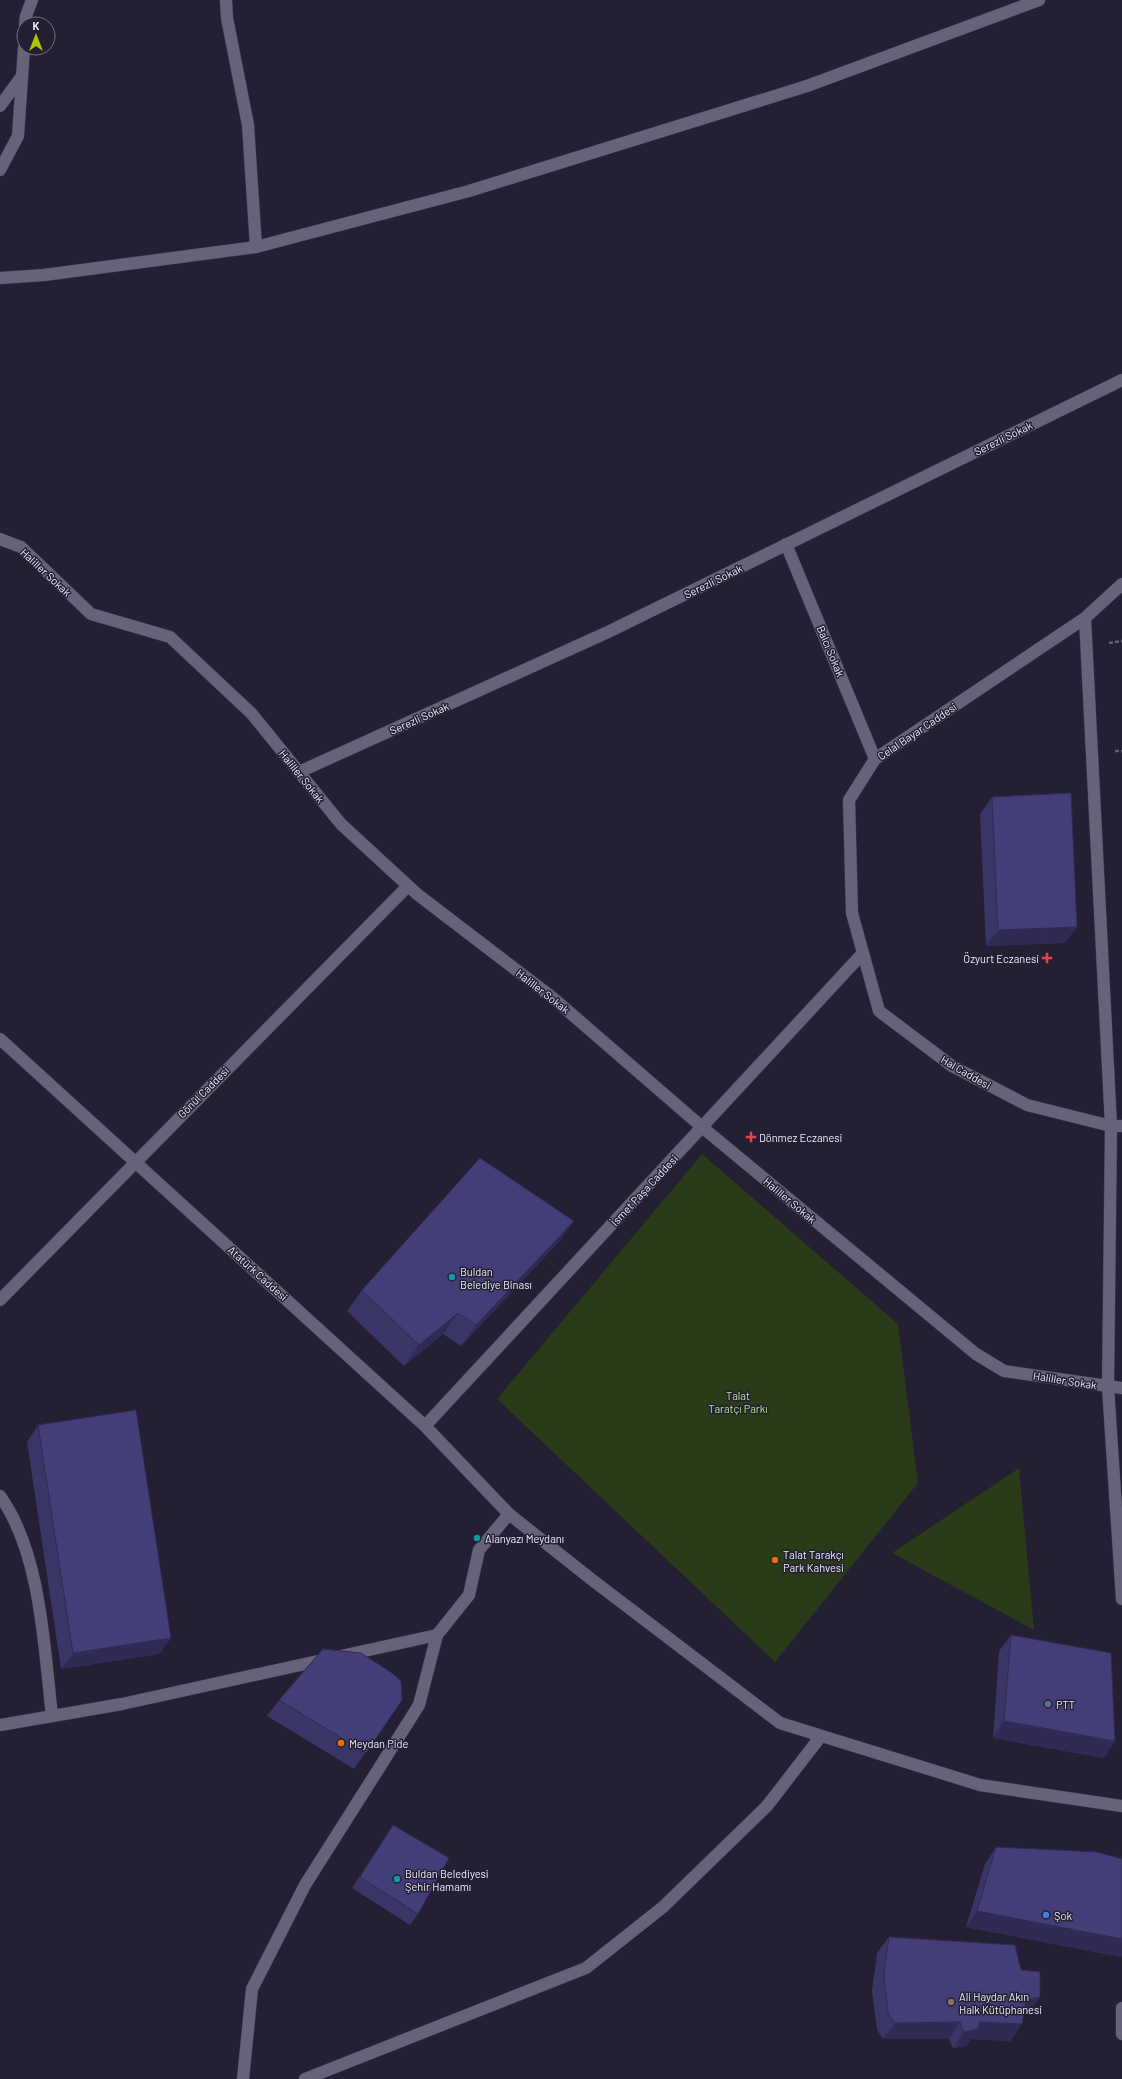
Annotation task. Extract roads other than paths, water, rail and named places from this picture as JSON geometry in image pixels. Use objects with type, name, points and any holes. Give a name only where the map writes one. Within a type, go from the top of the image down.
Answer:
[{"type":"street","points":[[26,16],[32,0]]},
{"type":"street","points":[[226,0],[227,18],[248,125],[256,247]]},
{"type":"street","points":[[0,278],[44,275],[256,247],[469,191],[808,86],[1039,0]]},
{"type":"street","points":[[0,170],[18,136],[23,56]]},
{"type":"street","points":[[0,106],[22,76]]},
{"type":"street","name":"Serezli Sokak","points":[[299,772],[608,632],[1122,380]]},
{"type":"street","name":"Haliller Sokak","points":[[0,539],[21,548],[91,614],[170,636],[252,714],[341,824],[408,886],[554,998],[702,1127],[976,1354],[1004,1371],[1122,1388]]},
{"type":"street","name":"Balcı Sokak","points":[[786,544],[875,758]]},
{"type":"street","name":"Celal Bayar Caddesi","points":[[863,953],[852,913],[849,800],[875,758],[1085,618],[1122,584]]},
{"type":"street","points":[[1085,618],[1117,1126],[1108,1387],[1122,1599]]},
{"type":"street","name":"Gönül Caddesi","points":[[0,1300],[135,1161],[408,886]]},
{"type":"street","name":"Hal Caddesi","points":[[863,953],[879,1011],[952,1066],[1027,1104],[1117,1126]]},
{"type":"street","name":"İsmet Paşa Caddesi","points":[[425,1426],[863,953]]},
{"type":"street","name":"Atatürk Caddesi","points":[[0,1039],[425,1426],[509,1514],[591,1579],[780,1723],[980,1785],[1122,1806]]},
{"type":"street","points":[[0,1496],[11,1511],[35,1580],[52,1716]]},
{"type":"street","points":[[243,2079],[252,1989],[305,1885],[419,1705],[437,1635],[469,1595],[479,1550],[509,1514]]},
{"type":"street","points":[[0,1725],[130,1702],[437,1635]]},
{"type":"street","points":[[305,2079],[586,1968],[663,1907],[767,1806],[821,1736]]},
{"type":"street","points":[[1122,2008],[1122,2034]]},
{"type":"place","name":"Özyurt Eczanesi","points":[[1047,958]]},
{"type":"place","name":"Dönmez Eczanesi","points":[[751,1137]]},
{"type":"place","name":"Buldan Belediye Binası","points":[[452,1277]]},
{"type":"place","name":"Alanyazı Meydanı","points":[[477,1538]]},
{"type":"place","name":"Talat Tarakçı Park Kahvesi","points":[[775,1560]]},
{"type":"place","name":"PTT","points":[[1048,1704]]},
{"type":"place","name":"Meydan Pide","points":[[341,1743]]},
{"type":"place","name":"Buldan Belediyesi Şehir Hamamı","points":[[397,1879]]},
{"type":"place","name":"Şok","points":[[1046,1915]]},
{"type":"place","name":"Ali Haydar Akın Halk Kütüphanesi","points":[[951,2002]]},
{"type":"park label","name":"Talat Taratçı Parkı","points":[[738,1401]]}]
